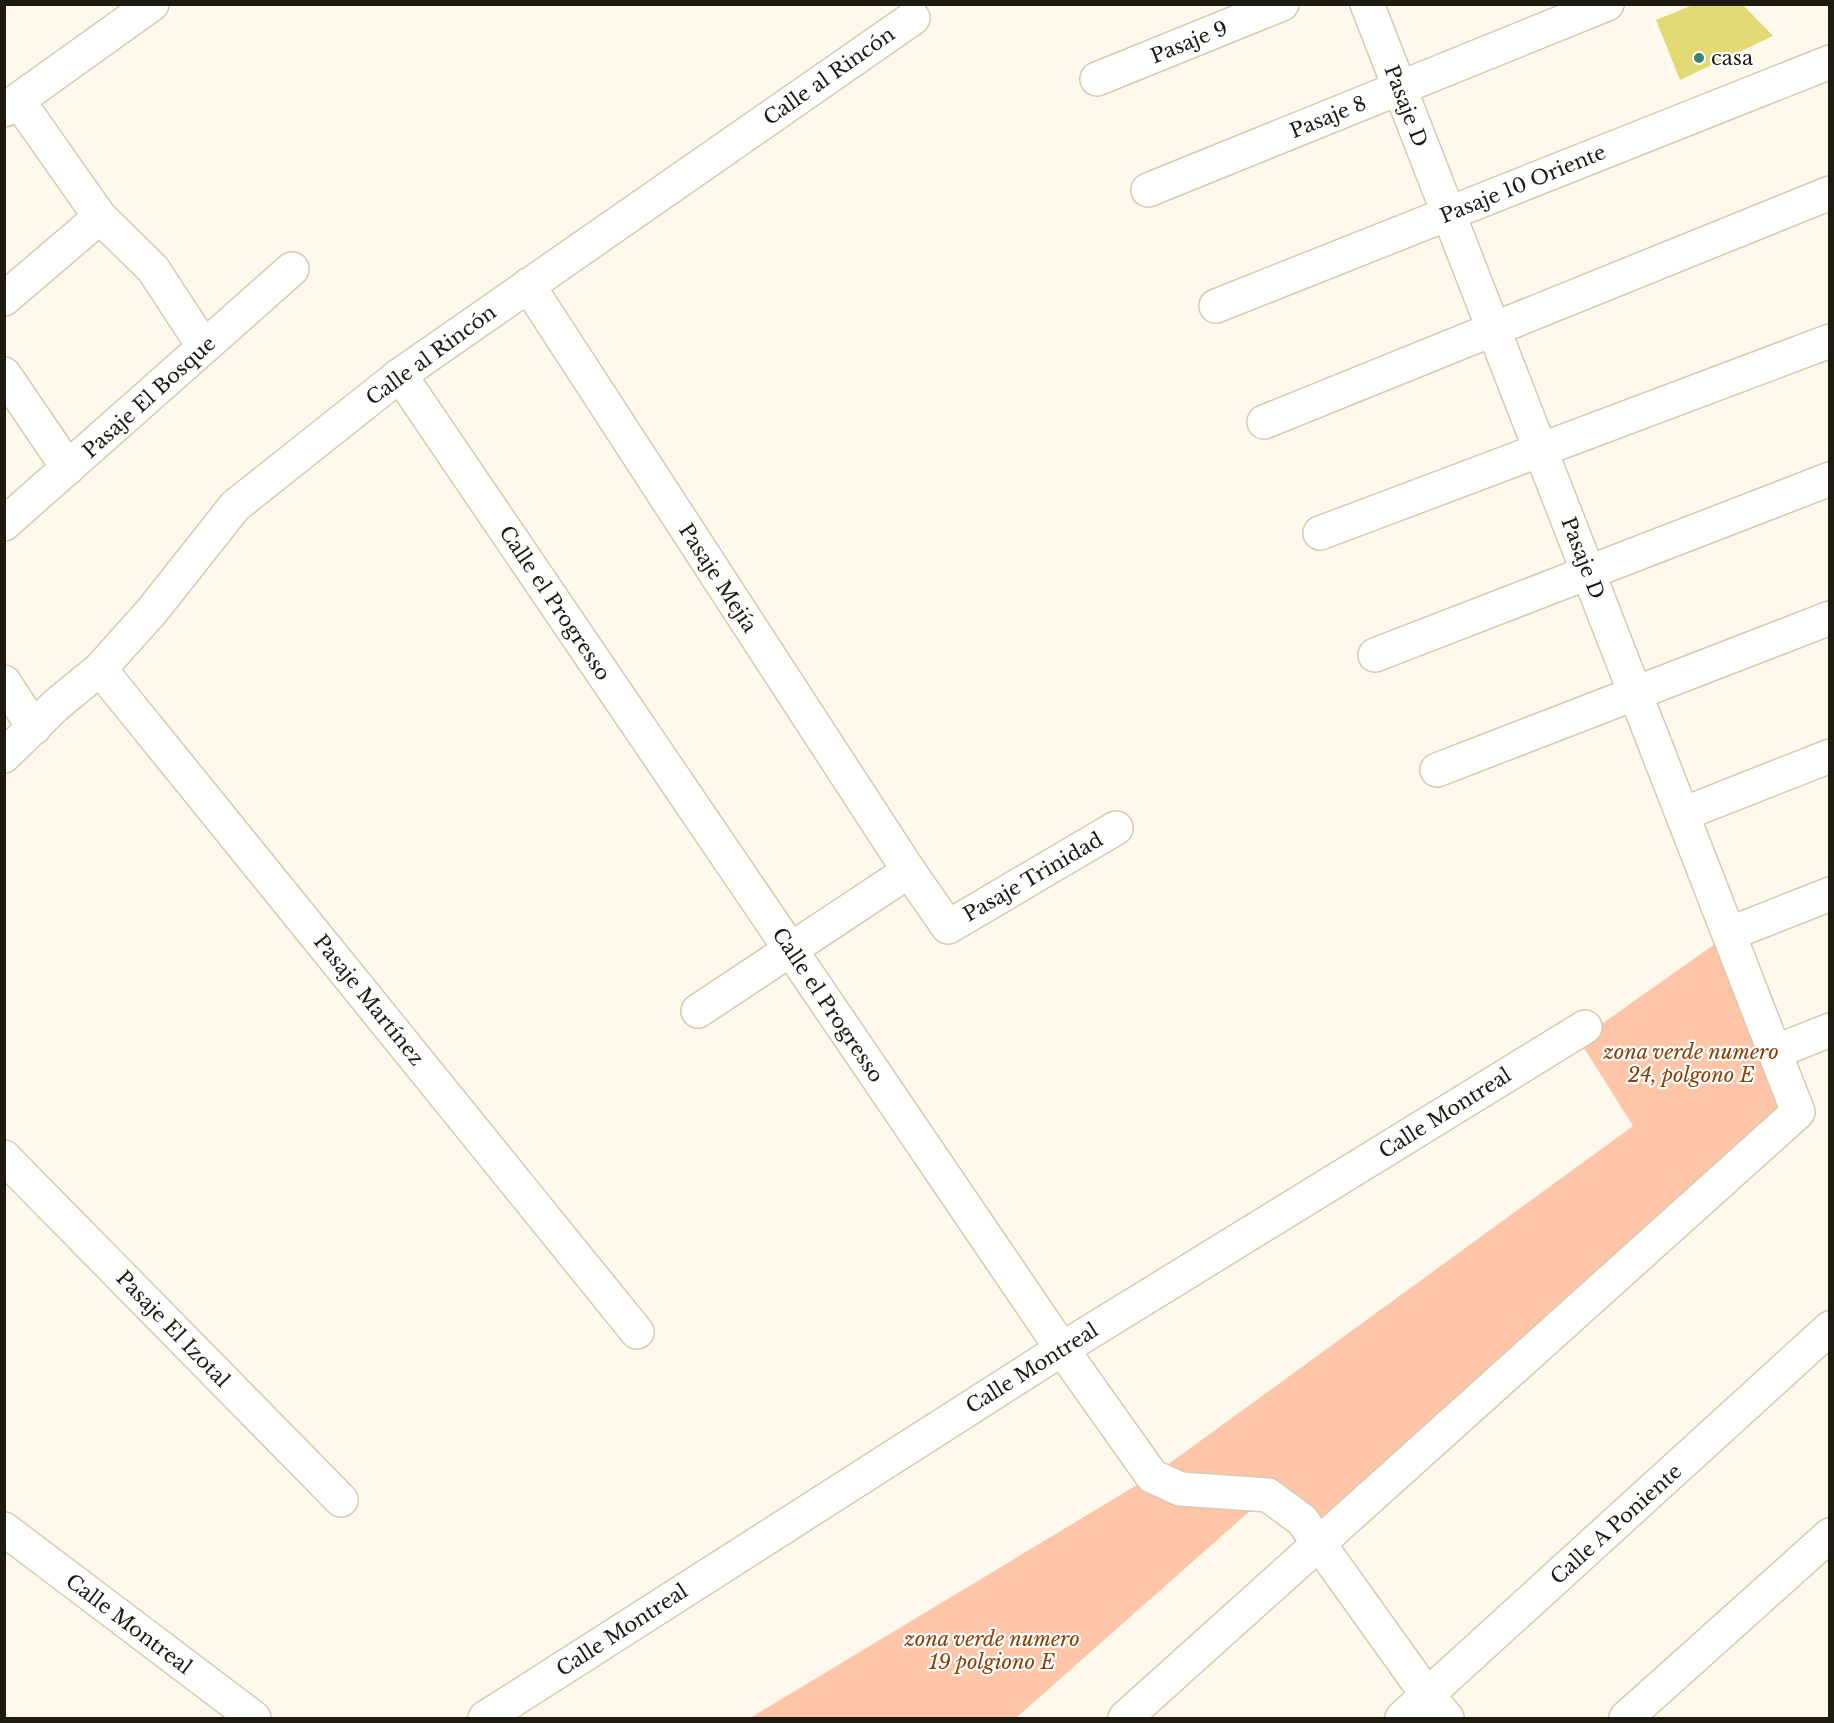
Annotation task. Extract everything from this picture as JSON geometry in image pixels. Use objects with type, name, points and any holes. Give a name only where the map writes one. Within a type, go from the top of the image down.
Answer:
[{"type":"street","points":[[152,4],[17,113],[100,217],[153,269],[204,347]]},
{"type":"street","name":"Pasaje 9","points":[[1097,79],[1282,4]]},
{"type":"street","name":"Pasaje D","points":[[1320,1544],[1798,1112],[1367,4]]},
{"type":"street","name":"Pasaje 8","points":[[1148,189],[1607,4]]},
{"type":"street","name":"Calle al Rincón","points":[[4,756],[56,705],[100,669],[152,611],[235,506],[400,375],[914,18]]},
{"type":"street","name":"Pasaje 10 Oriente","points":[[1216,306],[1830,62]]},
{"type":"street","points":[[1264,422],[1830,193]]},
{"type":"street","points":[[4,299],[100,217]]},
{"type":"street","name":"Pasaje El Bosque","points":[[4,524],[292,269]]},
{"type":"street","name":"Pasaje Mejía","points":[[528,285],[909,871]]},
{"type":"street","points":[[1320,533],[1830,341]]},
{"type":"street","points":[[4,374],[68,468]]},
{"type":"street","name":"Calle el Progresso","points":[[400,375],[1062,1349],[1152,1476],[1180,1489],[1268,1495],[1302,1520],[1437,1707]]},
{"type":"street","points":[[1375,655],[1830,479]]},
{"type":"street","points":[[1437,770],[1830,618]]},
{"type":"street","name":"Pasaje Martínez","points":[[100,669],[637,1332]]},
{"type":"street","points":[[4,682],[34,728]]},
{"type":"street","points":[[1683,814],[1830,756]]},
{"type":"street","name":"Pasaje Trinidad","points":[[909,871],[948,927],[1116,828]]},
{"type":"street","points":[[698,1011],[909,871]]},
{"type":"street","points":[[1729,934],[1830,894]]},
{"type":"street","name":"Calle Montreal","points":[[485,1719],[1062,1349],[1585,1027]]},
{"type":"street","points":[[1775,1052],[1830,1030]]},
{"type":"street","name":"Pasaje El Izotal","points":[[4,1157],[341,1500]]},
{"type":"street","name":"Calle A Poniente","points":[[1402,1719],[1437,1707],[1830,1328]]},
{"type":"street","name":"Calle Montreal","points":[[4,1529],[254,1719]]},
{"type":"street","points":[[1626,1719],[1830,1535]]},
{"type":"street","points":[[1125,1719],[1320,1544]]},
{"type":"green space","name":"zona verde numero 24, polgono E","points":[[1729,934],[1798,1112],[1320,1543],[1268,1495],[1016,1718],[750,1718],[1152,1476],[1633,1126],[1579,1040]]},
{"type":"building","name":"casa","points":[[1695,4],[1742,4],[1773,36],[1680,80],[1656,20]]},
{"type":"place","name":"casa","points":[[1699,58]]},
{"type":"park label","name":"zona verde numero 19 polgiono E","points":[[992,1650]]}]
